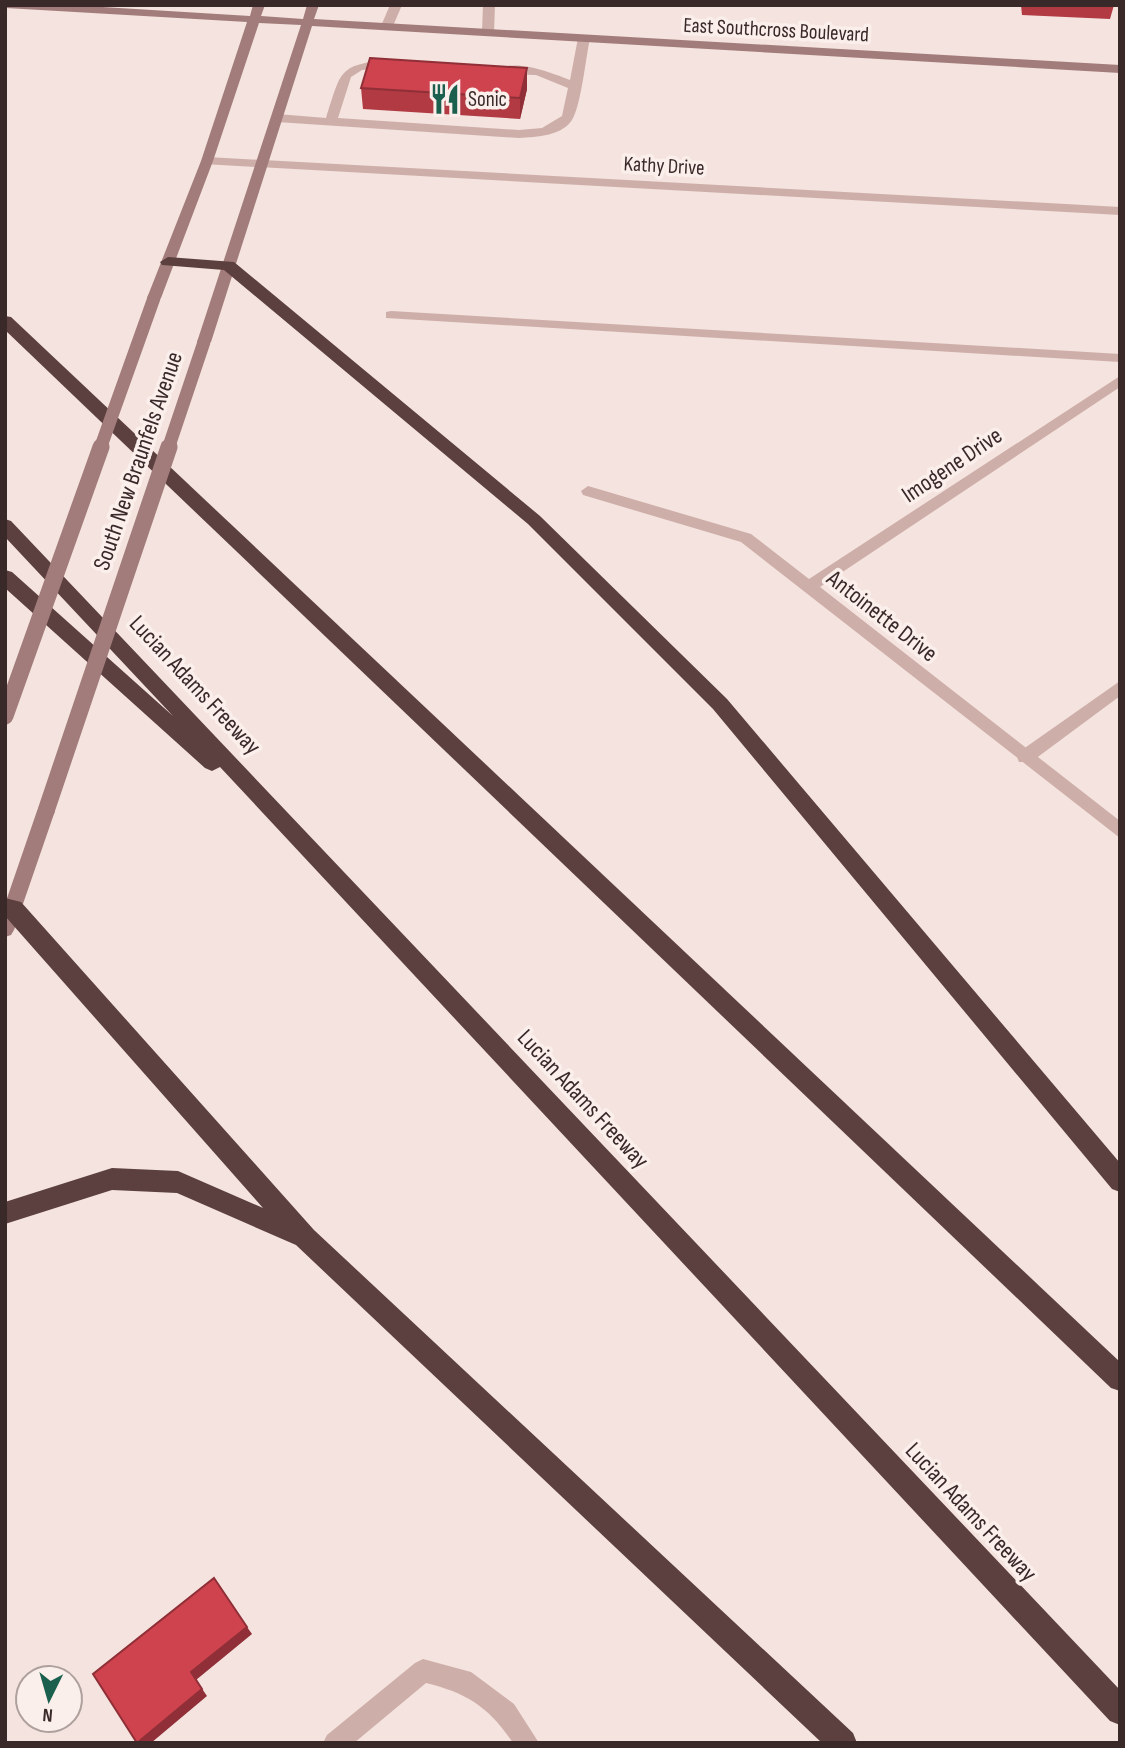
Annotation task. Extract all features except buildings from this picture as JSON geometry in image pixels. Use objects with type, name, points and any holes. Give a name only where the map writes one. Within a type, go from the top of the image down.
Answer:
[{"type":"highway","points":[[168,261],[228,265],[534,520],[720,704],[1120,1181]]},
{"type":"highway","points":[[5,321],[1120,1379]]},
{"type":"highway","name":"Lucian Adams Freeway","points":[[5,525],[1120,1711]]},
{"type":"highway","points":[[5,577],[323,862]]},
{"type":"highway","points":[[8,915],[305,1238],[468,1394],[843,1743]]},
{"type":"highway","points":[[5,1213],[112,1179],[178,1182],[305,1238]]},
{"type":"main road","name":"South New Braunfels Avenue","points":[[5,716],[154,298],[207,161],[259,5]]},
{"type":"main road","name":"South New Braunfels Avenue","points":[[8,915],[46,811],[204,342],[313,5]]},
{"type":"main road","name":"East Southcross Boulevard","points":[[7,6],[109,8],[254,19],[1120,69]]},
{"type":"street","points":[[387,26],[396,5]]},
{"type":"street","points":[[488,32],[489,5]]},
{"type":"street","points":[[277,118],[519,134],[546,131],[559,126],[568,117],[584,38]]},
{"type":"street","points":[[331,122],[346,75],[359,67],[406,64]]},
{"type":"street","points":[[485,68],[538,72],[574,86]]},
{"type":"street","name":"Kathy Drive","points":[[207,161],[1120,211]]},
{"type":"street","points":[[391,315],[1120,358]]},
{"type":"street","name":"Imogene Drive","points":[[809,587],[1120,380]]},
{"type":"street","name":"Antoinette Drive","points":[[588,491],[746,538],[1120,831]]},
{"type":"street","points":[[1025,757],[1120,687]]},
{"type":"street","points":[[335,1743],[423,1671],[463,1680],[506,1712],[527,1743]]},
{"type":"place","name":"Sonic","points":[[445,99]]}]
